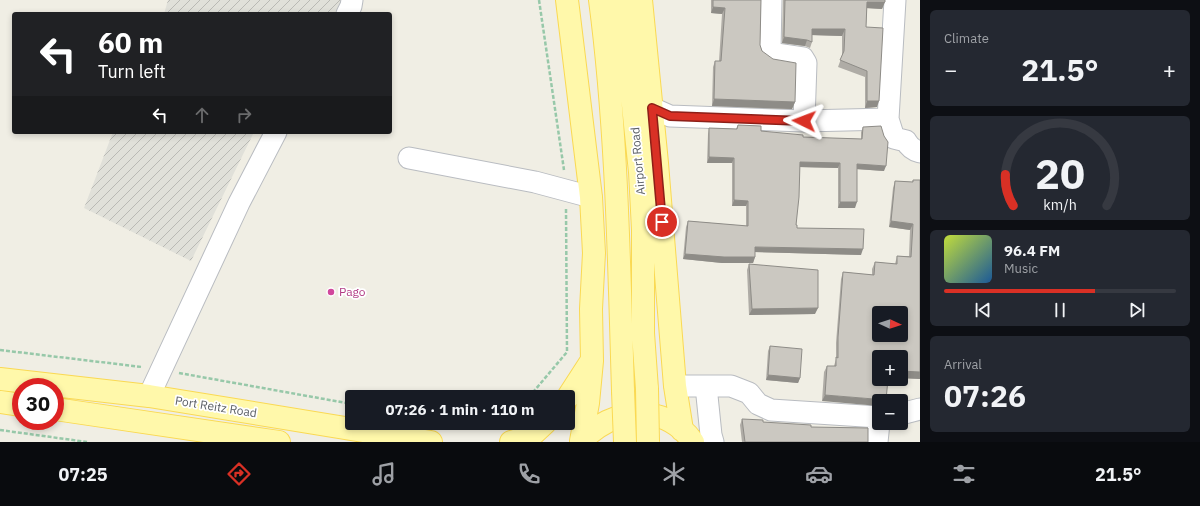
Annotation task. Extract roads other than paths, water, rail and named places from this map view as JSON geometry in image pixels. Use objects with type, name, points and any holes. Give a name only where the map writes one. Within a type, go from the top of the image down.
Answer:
[{"type":"main road","points":[[567,0],[591,197],[594,253],[591,309],[592,361],[588,403],[581,442]]},
{"type":"main road","name":"Airport Road","points":[[600,0],[606,54],[615,170],[625,442]]},
{"type":"main road","name":"Airport Road","points":[[622,0],[640,172],[643,230],[643,333],[648,442]]},
{"type":"main road","points":[[641,0],[652,108],[675,386],[688,436]]},
{"type":"main road","points":[[573,390],[592,361]]},
{"type":"main road","name":"Port Reitz Road","points":[[0,379],[149,396],[431,442]]},
{"type":"main road","points":[[0,402],[12,404]]},
{"type":"main road","points":[[64,410],[268,441]]},
{"type":"main road","points":[[581,442],[600,424],[623,415],[635,414],[660,418],[688,436]]},
{"type":"main road","points":[[511,442],[531,436],[537,430]]},
{"type":"street","points":[[348,12],[352,0]]},
{"type":"street","points":[[770,0],[770,51],[776,54],[803,58],[806,63],[804,121]]},
{"type":"street","points":[[895,0],[888,119],[894,138],[906,141],[909,147],[914,151],[920,152]]},
{"type":"street","points":[[652,108],[670,116],[804,121],[888,119]]},
{"type":"street","points":[[149,396],[232,217],[275,134]]},
{"type":"street","points":[[409,158],[535,182],[591,197]]},
{"type":"street","points":[[675,386],[731,386],[749,393],[758,404],[772,410],[872,417]]},
{"type":"street","points":[[706,386],[713,442]]},
{"type":"street","points":[[908,412],[920,409]]},
{"type":"street","points":[[878,442],[879,430]]},
{"type":"place","name":"Pago","points":[[331,292]]}]
